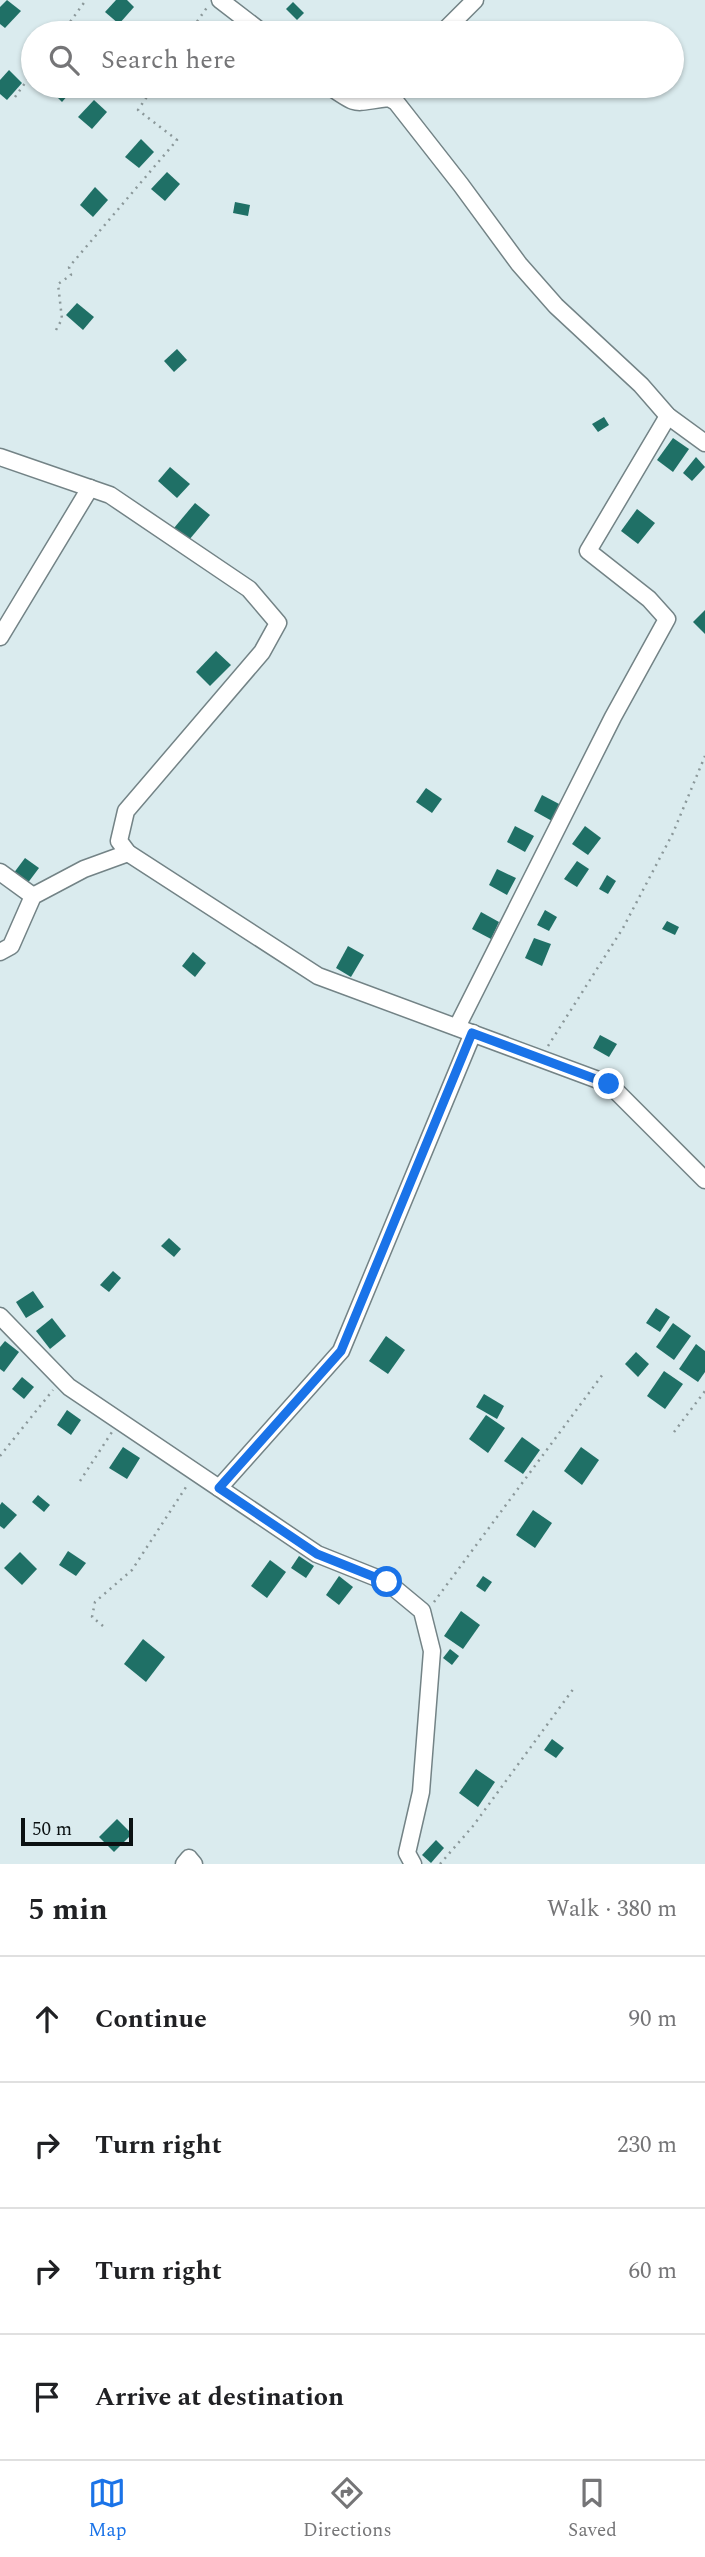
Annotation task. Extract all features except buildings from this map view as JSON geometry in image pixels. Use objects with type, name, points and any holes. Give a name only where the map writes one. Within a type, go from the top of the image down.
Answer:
[{"type":"street","points":[[220,0],[247,21]]},
{"type":"street","points":[[454,21],[475,0]]},
{"type":"street","points":[[346,98],[358,104],[389,98],[396,102],[519,264],[556,306],[640,385],[667,416],[705,443]]},
{"type":"street","points":[[219,1488],[341,1351],[465,1030],[613,717],[667,619],[649,599],[588,551],[667,416]]},
{"type":"street","points":[[0,457],[110,495],[249,589],[278,623],[262,652],[126,811],[119,841],[128,853],[318,976],[609,1084],[705,1180]]},
{"type":"street","points":[[0,637],[90,488]]},
{"type":"street","points":[[0,952],[11,946],[33,895],[84,869],[128,853]]},
{"type":"street","points":[[0,872],[33,895]]},
{"type":"street","points":[[0,1316],[69,1387],[317,1554],[387,1582],[422,1611],[432,1651],[421,1792],[407,1853],[408,1862]]},
{"type":"street","points":[[184,1864],[189,1858],[194,1864]]},
{"type":"path","points":[[71,21],[86,0]]},
{"type":"path","points":[[197,21],[212,0]]},
{"type":"path","points":[[15,97],[21,89]]},
{"type":"path","points":[[56,330],[62,319],[58,284],[71,275],[69,267],[177,140],[138,110],[146,98]]},
{"type":"path","points":[[540,1058],[623,928],[674,833],[705,756]]},
{"type":"path","points":[[424,1616],[603,1374]]},
{"type":"path","points":[[0,1456],[61,1379]]},
{"type":"path","points":[[674,1432],[705,1391]]},
{"type":"path","points":[[80,1481],[120,1421]]},
{"type":"path","points":[[103,1626],[92,1617],[95,1602],[132,1570],[197,1474]]},
{"type":"path","points":[[440,1864],[473,1826],[573,1688]]},
{"type":"route","points":[[387,1582],[317,1554],[219,1488],[341,1351],[472,1033],[609,1084]]}]
